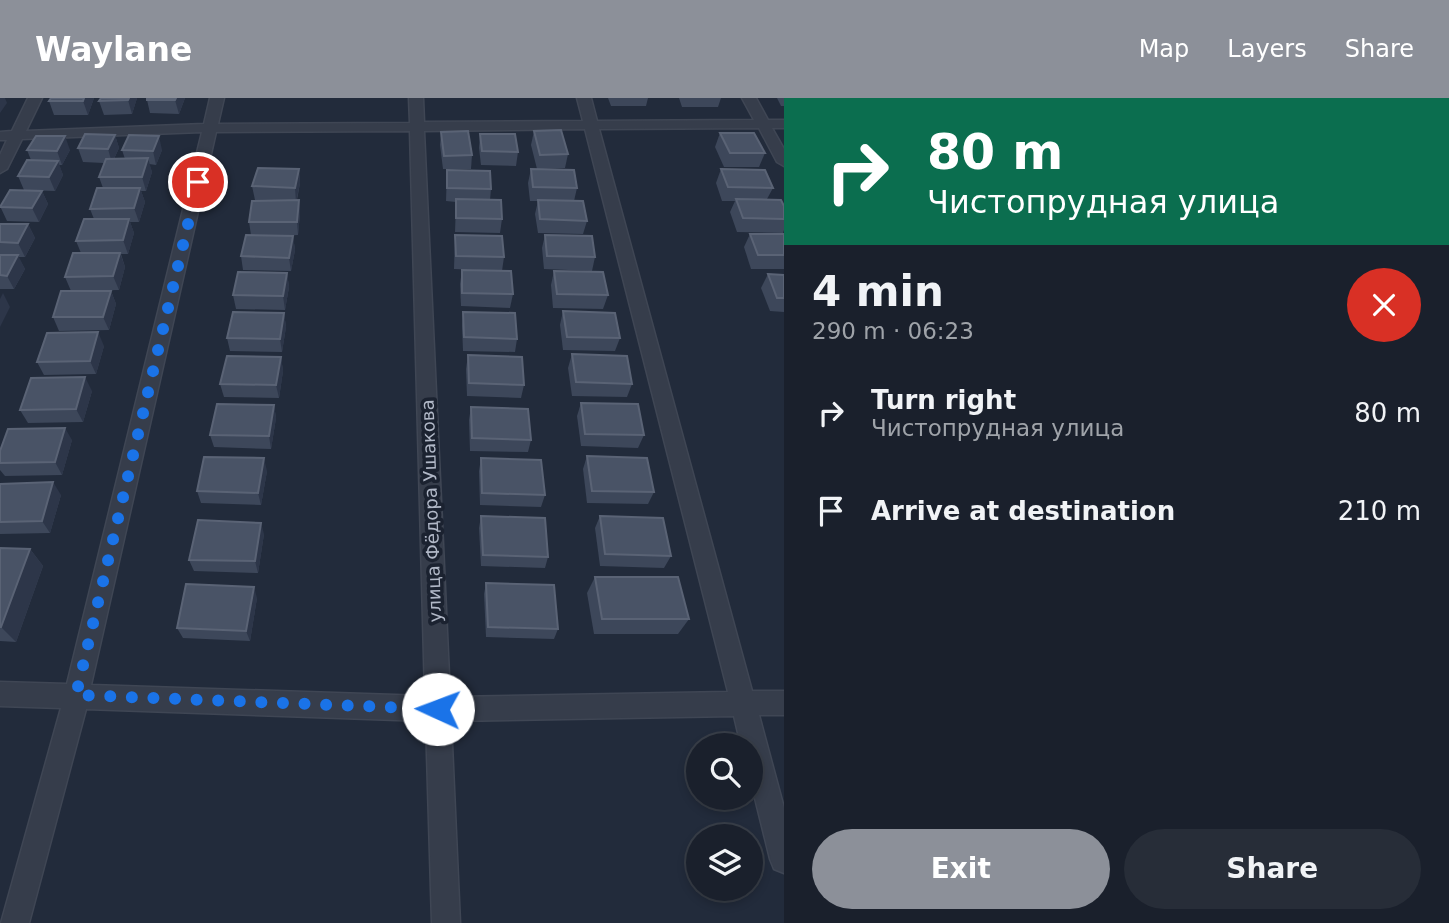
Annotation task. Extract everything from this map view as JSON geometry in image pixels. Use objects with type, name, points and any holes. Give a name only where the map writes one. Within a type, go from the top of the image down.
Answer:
[{"type":"street","points":[[0,169],[35,98]]},
{"type":"street","points":[[15,923],[76,695],[217,98]]},
{"type":"street","name":"улица Фёдора Ушакова","points":[[416,98],[446,923]]},
{"type":"street","points":[[584,98],[784,859]]},
{"type":"street","points":[[749,98],[784,162]]},
{"type":"street","points":[[0,136],[210,128],[784,124]]},
{"type":"street","points":[[0,694],[438,709],[784,703]]},
{"type":"building","points":[[51,98],[84,98],[83,101],[49,101]]},
{"type":"building","points":[[101,98],[129,98],[99,101]]},
{"type":"building","points":[[147,98],[176,98],[147,100]]},
{"type":"building","points":[[561,130],[568,154],[540,155],[534,131]]},
{"type":"building","points":[[468,131],[472,155],[444,156],[441,132]]},
{"type":"building","points":[[720,133],[754,133],[765,153],[730,153]]},
{"type":"building","points":[[85,134],[115,135],[108,149],[78,148]]},
{"type":"building","points":[[480,134],[515,134],[518,152],[482,151]]},
{"type":"building","points":[[129,135],[159,136],[153,151],[122,150]]},
{"type":"building","points":[[36,136],[65,136],[57,151],[27,150]]},
{"type":"building","points":[[148,158],[142,177],[99,177],[106,159]]},
{"type":"building","points":[[27,160],[58,161],[49,177],[18,176]]},
{"type":"building","points":[[258,168],[299,169],[295,188],[252,186]]},
{"type":"building","points":[[531,169],[574,170],[577,188],[533,187]]},
{"type":"building","points":[[721,169],[765,170],[773,188],[728,187]]},
{"type":"building","points":[[447,170],[490,171],[491,189],[447,188]]},
{"type":"building","points":[[97,188],[140,188],[134,208],[90,209]]},
{"type":"building","points":[[10,190],[42,191],[32,208],[0,207]]},
{"type":"building","points":[[456,199],[501,200],[502,219],[456,218]]},
{"type":"building","points":[[736,199],[781,200],[784,219],[743,218]]},
{"type":"building","points":[[299,200],[297,222],[249,222],[252,201]]},
{"type":"building","points":[[538,200],[583,201],[587,221],[540,219]]},
{"type":"building","points":[[84,219],[129,219],[123,240],[76,241]]},
{"type":"building","points":[[0,224],[28,224],[18,243],[0,242]]},
{"type":"building","points":[[750,234],[784,234],[784,255],[758,255]]},
{"type":"building","points":[[246,235],[293,236],[289,258],[241,256]]},
{"type":"building","points":[[455,235],[502,236],[504,257],[456,256]]},
{"type":"building","points":[[545,235],[592,236],[595,257],[547,256]]},
{"type":"building","points":[[73,253],[120,253],[113,276],[65,277]]},
{"type":"building","points":[[0,255],[18,255],[7,276],[0,275]]},
{"type":"building","points":[[462,270],[511,271],[513,294],[462,293]]},
{"type":"building","points":[[554,271],[603,272],[608,295],[557,294]]},
{"type":"building","points":[[238,272],[287,273],[283,296],[233,295]]},
{"type":"building","points":[[768,274],[784,275],[784,298],[777,298]]},
{"type":"building","points":[[61,291],[111,291],[103,317],[53,317]]},
{"type":"building","points":[[563,311],[615,313],[620,338],[567,337]]},
{"type":"building","points":[[233,312],[284,313],[280,339],[227,338]]},
{"type":"building","points":[[463,312],[515,313],[517,339],[464,337]]},
{"type":"building","points":[[98,332],[90,361],[37,362],[47,333]]},
{"type":"building","points":[[572,354],[627,356],[632,384],[576,382]]},
{"type":"building","points":[[468,355],[522,357],[524,385],[469,383]]},
{"type":"building","points":[[227,356],[281,357],[276,385],[220,384]]},
{"type":"building","points":[[85,377],[76,409],[20,410],[31,378]]},
{"type":"building","points":[[581,403],[638,404],[644,435],[585,434]]},
{"type":"building","points":[[217,404],[274,405],[269,436],[210,435]]},
{"type":"building","points":[[471,407],[528,409],[531,440],[472,438]]},
{"type":"building","points":[[65,428],[55,462],[0,463],[0,451],[8,429]]},
{"type":"building","points":[[587,456],[647,458],[654,492],[592,491]]},
{"type":"building","points":[[204,457],[264,458],[258,493],[197,491]]},
{"type":"building","points":[[481,458],[541,460],[545,495],[482,493]]},
{"type":"building","points":[[53,482],[42,521],[0,522],[0,484]]},
{"type":"building","points":[[481,516],[545,518],[548,557],[483,555]]},
{"type":"building","points":[[600,516],[663,518],[671,556],[605,554]]},
{"type":"building","points":[[198,520],[261,523],[255,561],[189,560]]},
{"type":"building","points":[[0,548],[30,549],[1,627],[0,627]]},
{"type":"building","points":[[595,577],[678,577],[689,619],[602,619]]},
{"type":"building","points":[[486,583],[554,585],[558,629],[488,627]]},
{"type":"building","points":[[186,584],[254,587],[246,631],[177,628]]},
{"type":"route","points":[[198,182],[76,695],[438,709]]}]
